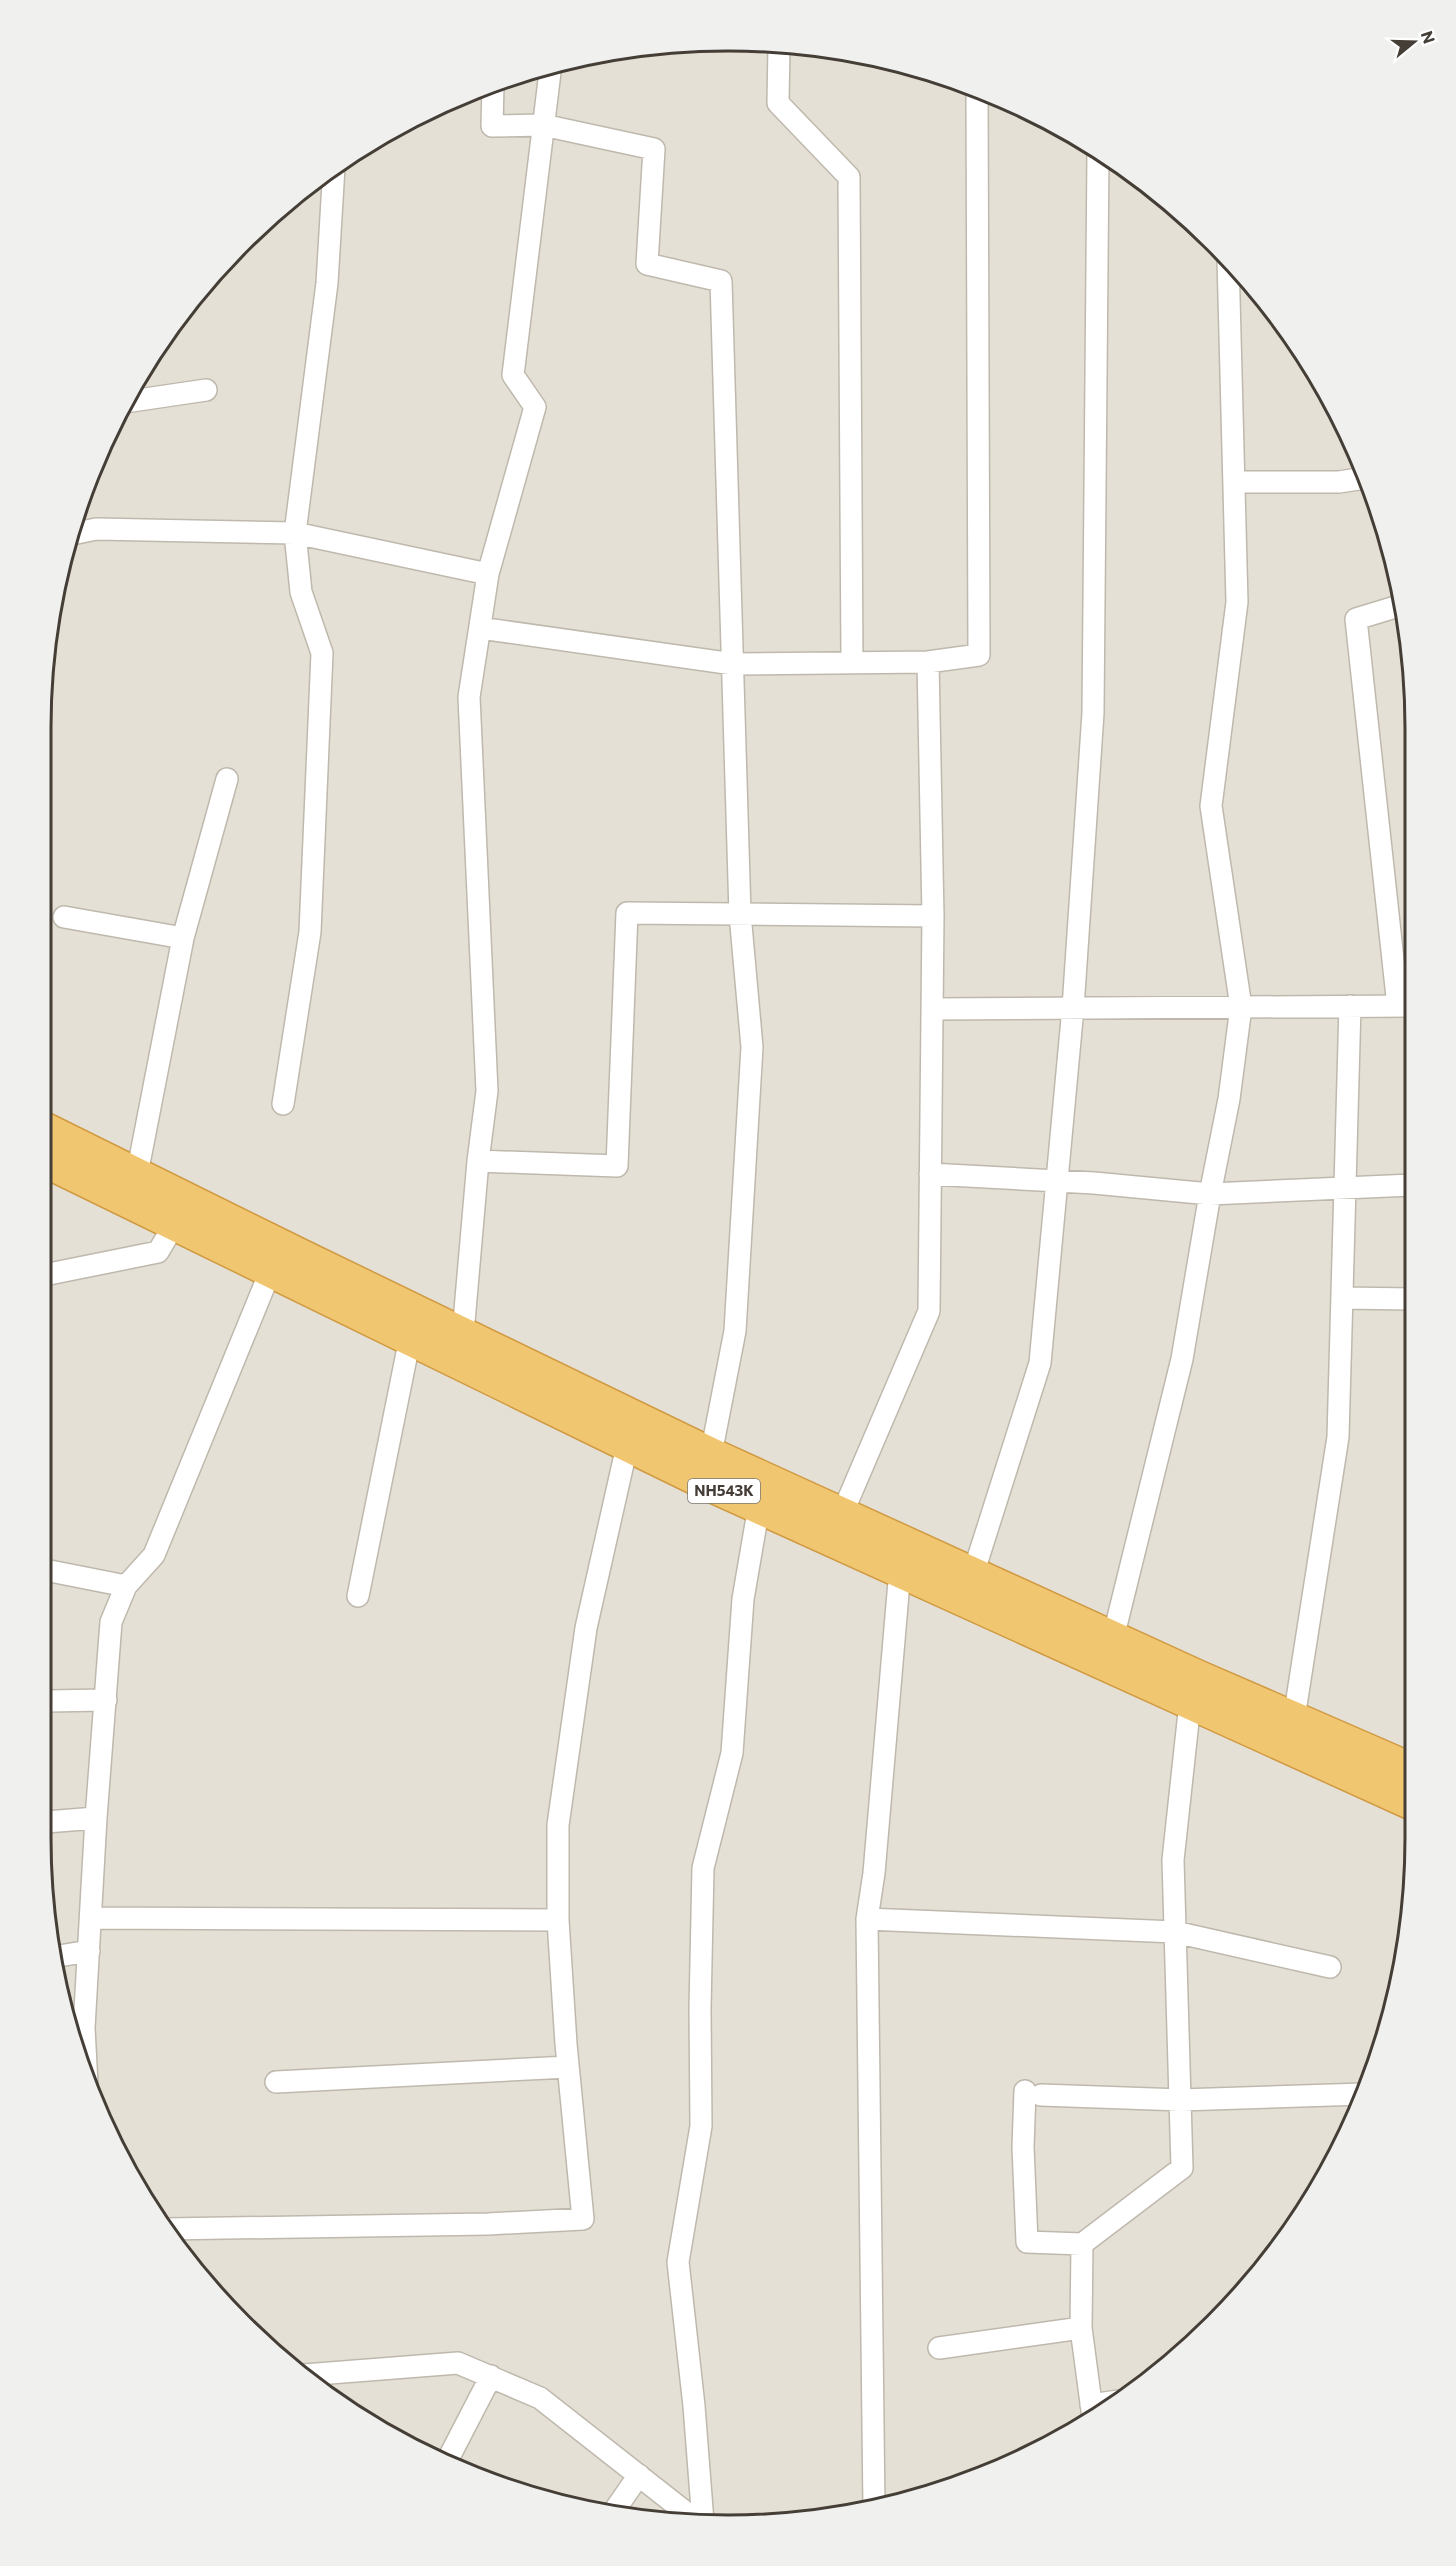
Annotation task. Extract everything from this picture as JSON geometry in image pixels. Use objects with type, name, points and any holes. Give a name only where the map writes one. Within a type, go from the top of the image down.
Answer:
[{"type":"highway","name":"NH543K","points":[[51,1132],[137,1174],[410,1338],[627,1446],[759,1506],[837,1527],[974,1574],[1108,1651]]},
{"type":"highway","name":"NH543K","points":[[51,1164],[174,1225],[277,1259],[463,1333],[711,1455],[837,1527],[900,1570],[1108,1651],[1194,1690],[1405,1799]]},
{"type":"highway","name":"NH543K","points":[[1194,1690],[1294,1718],[1405,1768]]},
{"type":"street","points":[[779,53],[778,103],[849,177],[852,662]]},
{"type":"street","points":[[463,1333],[478,1161],[487,1091],[469,697],[488,574],[535,407],[513,375],[550,75]]},
{"type":"street","points":[[493,94],[492,126],[543,125],[654,149],[647,264],[721,281],[741,914],[751,1059],[735,1331],[711,1455]]},
{"type":"street","points":[[480,628],[733,664],[928,662],[979,655],[977,99]]},
{"type":"street","points":[[974,1574],[1040,1363],[1073,1008],[1093,713],[1098,161]]},
{"type":"street","points":[[283,1104],[310,932],[322,654],[301,592],[295,533],[327,283],[333,179]]},
{"type":"street","points":[[1108,1651],[1182,1359],[1210,1194],[1229,1100],[1241,1007],[1211,806],[1237,602],[1228,272]]},
{"type":"street","points":[[136,400],[206,390]]},
{"type":"street","points":[[1234,482],[1339,482],[1357,479]]},
{"type":"street","points":[[80,532],[96,529],[295,533],[488,574]]},
{"type":"street","points":[[932,1009],[1405,1006],[1356,619],[1394,607]]},
{"type":"street","points":[[837,1527],[929,1311],[933,916],[928,662]]},
{"type":"street","points":[[137,1174],[183,938],[226,779]]},
{"type":"street","points":[[478,1161],[616,1166],[627,913],[933,916]]},
{"type":"street","points":[[64,917],[183,938]]},
{"type":"street","points":[[1294,1718],[1338,1437],[1350,1006]]},
{"type":"street","points":[[930,1174],[1057,1180],[1210,1194],[1405,1185]]},
{"type":"street","points":[[51,1274],[158,1252],[174,1225]]},
{"type":"street","points":[[85,2050],[84,2028],[96,1818],[111,1622],[126,1586],[154,1555],[277,1259]]},
{"type":"street","points":[[1342,1298],[1405,1299]]},
{"type":"street","points":[[358,1596],[410,1338]]},
{"type":"street","points":[[176,2229],[488,2224],[583,2219],[568,2067],[558,1920],[558,1825],[586,1629],[627,1446]]},
{"type":"street","points":[[702,2514],[694,2406],[678,2262],[701,2126],[700,2008],[703,1868],[732,1753],[743,1599],[759,1506]]},
{"type":"street","points":[[874,2499],[867,1919],[874,1873],[900,1570]]},
{"type":"street","points":[[51,1571],[126,1586]]},
{"type":"street","points":[[1194,1690],[1173,1860],[1175,1932],[1180,2100],[1182,2168],[1082,2244],[1027,2242],[1023,2147],[1033,2093],[1180,2100],[1354,2094]]},
{"type":"street","points":[[51,1701],[106,1700]]},
{"type":"street","points":[[51,1822],[96,1818]]},
{"type":"street","points":[[91,1918],[558,1920]]},
{"type":"street","points":[[867,1919],[1175,1932],[1330,1967]]},
{"type":"street","points":[[62,1956],[89,1951]]},
{"type":"street","points":[[276,2082],[568,2067]]},
{"type":"street","points":[[1082,2244],[1081,2328],[1092,2408]]},
{"type":"street","points":[[939,2348],[1081,2328]]},
{"type":"street","points":[[325,2381],[458,2362],[540,2398],[688,2514]]},
{"type":"street","points":[[450,2455],[491,2376]]},
{"type":"street","points":[[618,2505],[639,2475]]},
{"type":"shaded area","points":[[684,52],[772,52],[816,57],[860,64],[946,87],[1027,121],[1066,142],[1104,165],[1140,191],[1207,249],[1265,316],[1291,352],[1335,429],[1369,510],[1392,596],[1399,640],[1404,684],[1405,728],[1404,1882],[1392,1970],[1369,2056],[1335,2137],[1314,2177],[1291,2214],[1237,2284],[1207,2317],[1174,2347],[1104,2401],[1027,2445],[987,2463],[903,2492],[860,2502],[772,2514],[684,2514],[596,2502],[553,2492],[510,2479],[429,2445],[352,2401],[316,2375],[249,2317],[191,2250],[165,2214],[121,2137],[87,2056],[64,1970],[52,1882],[52,684],[64,596],[87,510],[121,429],[142,389],[165,352],[219,282],[249,249],[316,191],[352,165],[429,121],[510,87],[553,74],[596,64]]}]
